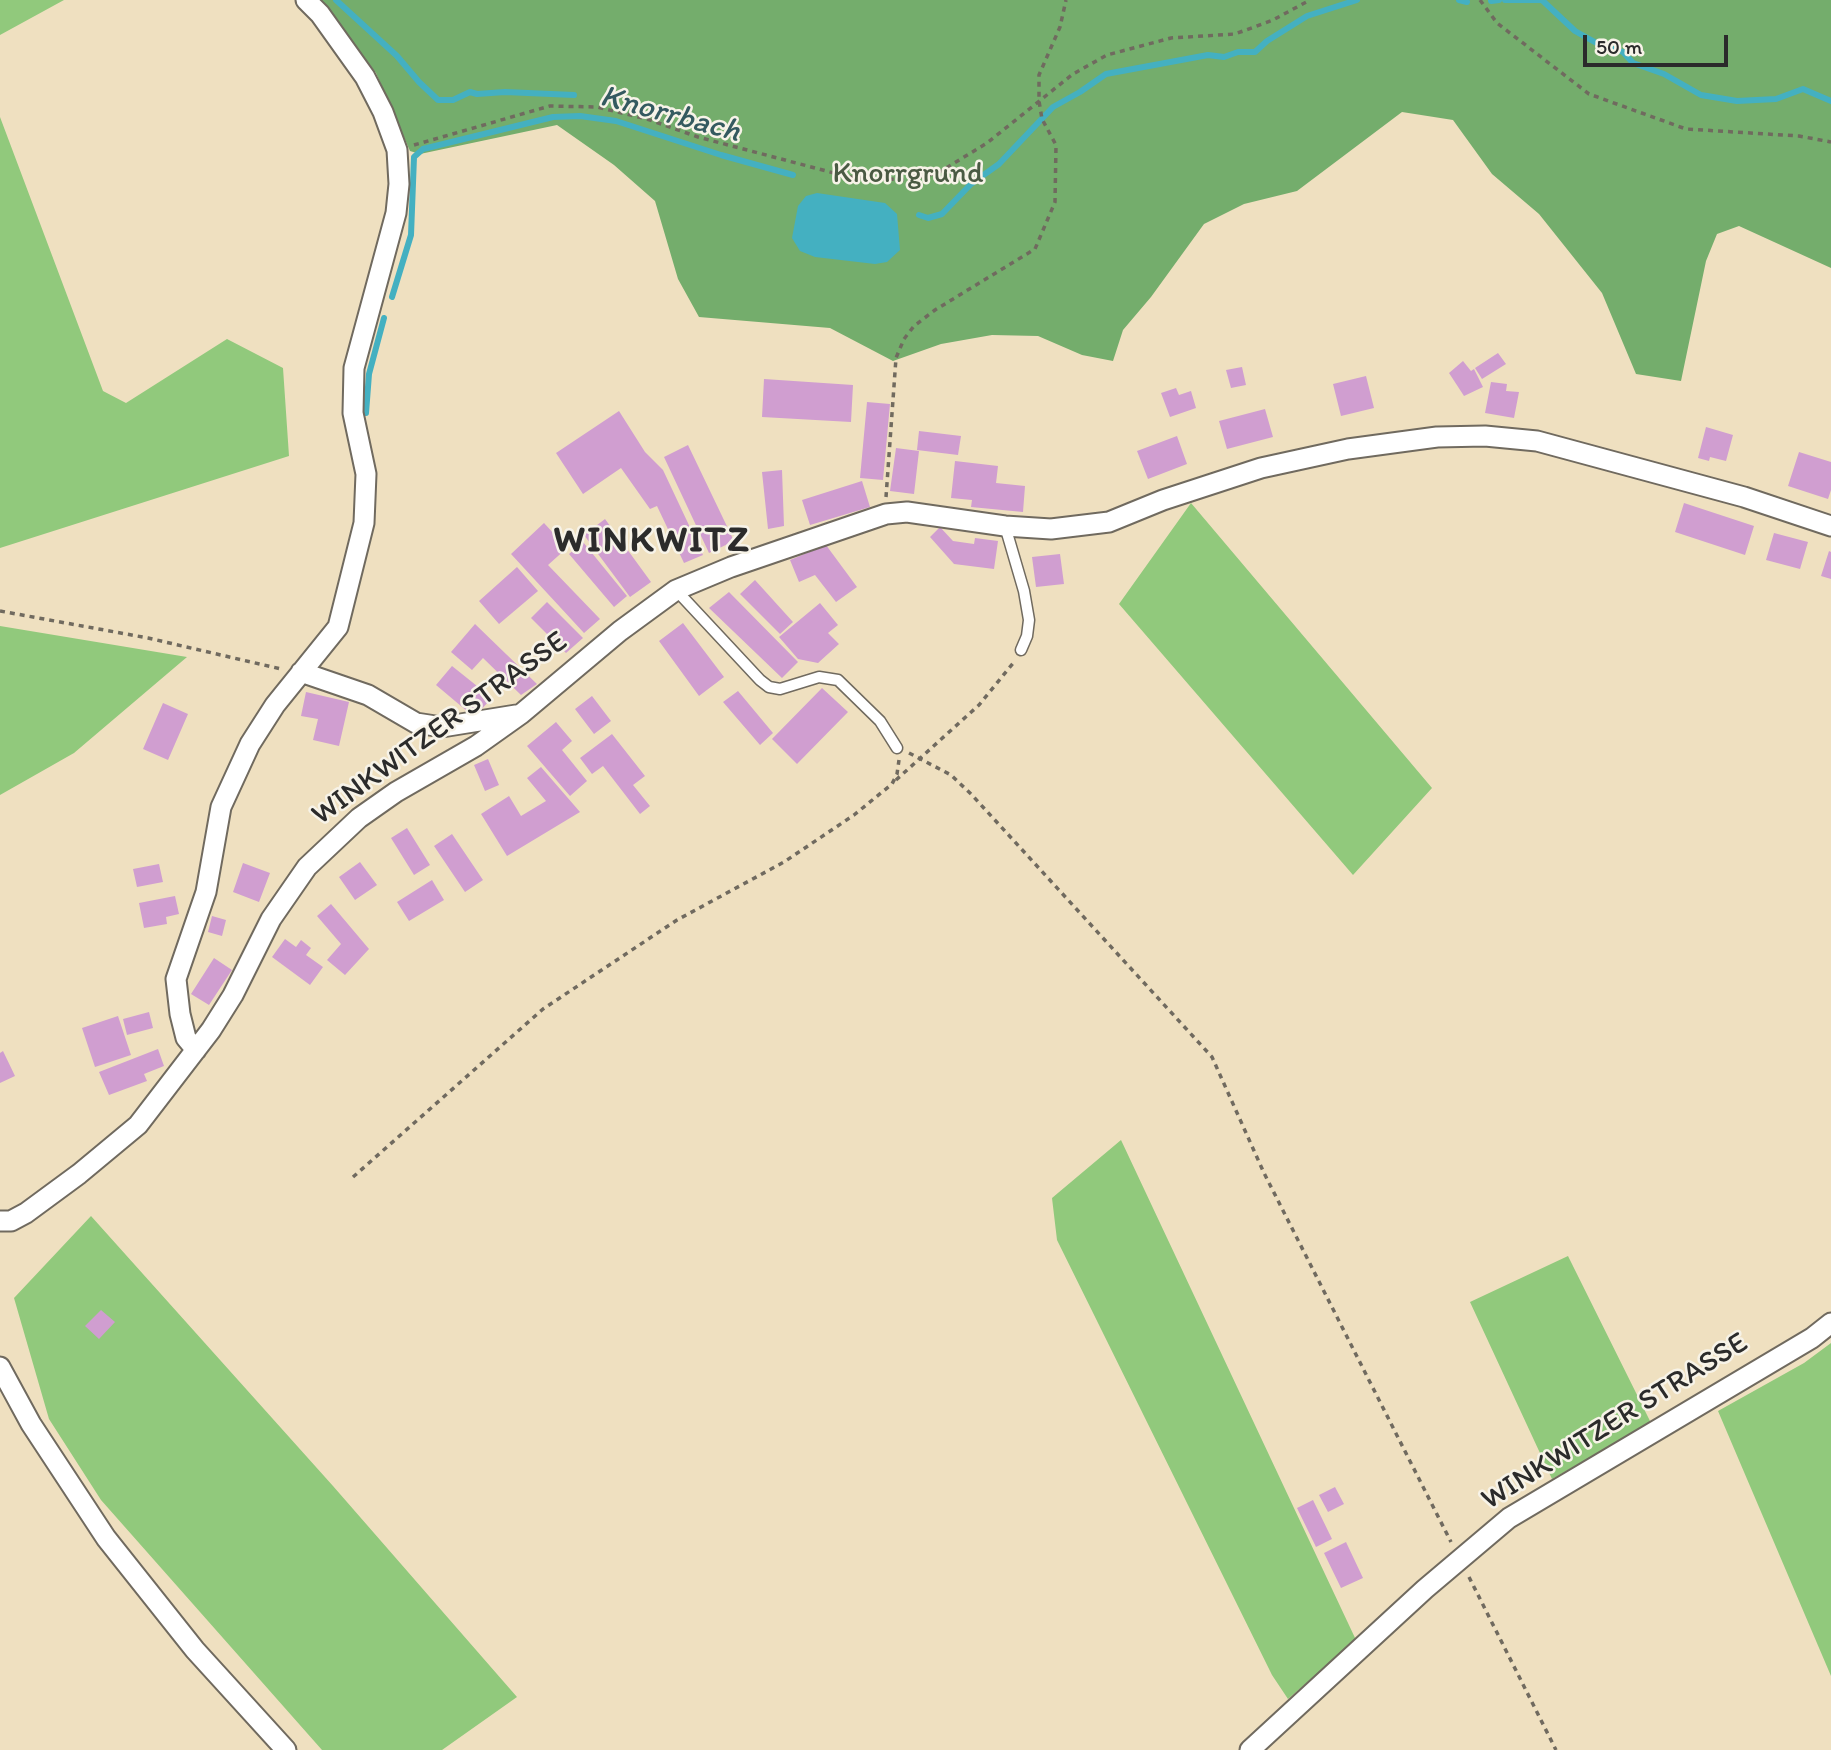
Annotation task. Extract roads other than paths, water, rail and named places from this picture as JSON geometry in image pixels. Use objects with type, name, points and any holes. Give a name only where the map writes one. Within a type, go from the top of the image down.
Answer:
[{"type":"street","points":[[196,1050],[186,1038],[176,979],[206,892],[221,807],[250,744],[275,705],[338,628],[364,523],[366,474],[353,413],[354,368],[396,213],[399,184],[397,150],[366,76],[320,14],[306,0]]},
{"type":"street","name":"WINKWITZER STRASSE","points":[[0,1221],[11,1221],[26,1213],[138,1125],[196,1050],[233,995],[271,919],[307,867],[359,818],[521,714],[620,631],[676,590],[744,563],[886,514],[907,512],[1005,526],[1051,529],[1109,522],[1163,500],[1261,468],[1348,449],[1437,437],[1485,436],[1537,441],[1767,504],[1831,526]]},
{"type":"street","points":[[301,672],[368,695],[416,723],[452,726],[521,714]]},
{"type":"street","name":"WINKWITZER STRASSE","points":[[1250,1750],[1460,1559],[1509,1518],[1812,1338],[1831,1323]]},
{"type":"street","points":[[0,1367],[31,1424],[106,1538],[195,1650],[286,1750]]},
{"type":"lane","points":[[1005,526],[1024,591],[1029,620],[1027,636],[1021,650]]},
{"type":"lane","points":[[676,590],[769,687],[780,690],[819,677],[838,680],[880,722],[897,748]]},
{"type":"water","points":[[817,193],[885,203],[897,214],[900,250],[887,262],[875,264],[815,257],[800,251],[792,238],[798,206],[806,196]]},
{"type":"waterway","points":[[336,0],[397,56],[438,100],[453,100],[470,92],[574,95]]},
{"type":"waterway","name":"Knorrbach","points":[[919,215],[928,218],[942,214],[971,184],[999,164],[1053,107],[1106,74],[1208,55],[1224,57],[1238,52],[1255,52],[1267,41],[1307,16],[1357,0]]},
{"type":"waterway","name":"Knorrbach","points":[[1459,0],[1467,2]]},
{"type":"waterway","name":"Knorrbach","points":[[1491,1],[1499,0]]},
{"type":"waterway","name":"Knorrbach","points":[[1505,0],[1542,0],[1575,31],[1600,45],[1623,52],[1633,63],[1664,74],[1701,95],[1737,101],[1776,99],[1803,89],[1831,101]]},
{"type":"waterway","name":"Knorrbach","points":[[392,297],[411,235],[414,157],[423,149],[553,117],[580,116],[616,121],[793,175]]},
{"type":"waterway","points":[[366,413],[369,374],[384,318]]},
{"type":"district","name":"WINKWITZ","points":[[652,542]]},
{"type":"park label","name":"Knorrgrund","points":[[908,174]]}]
